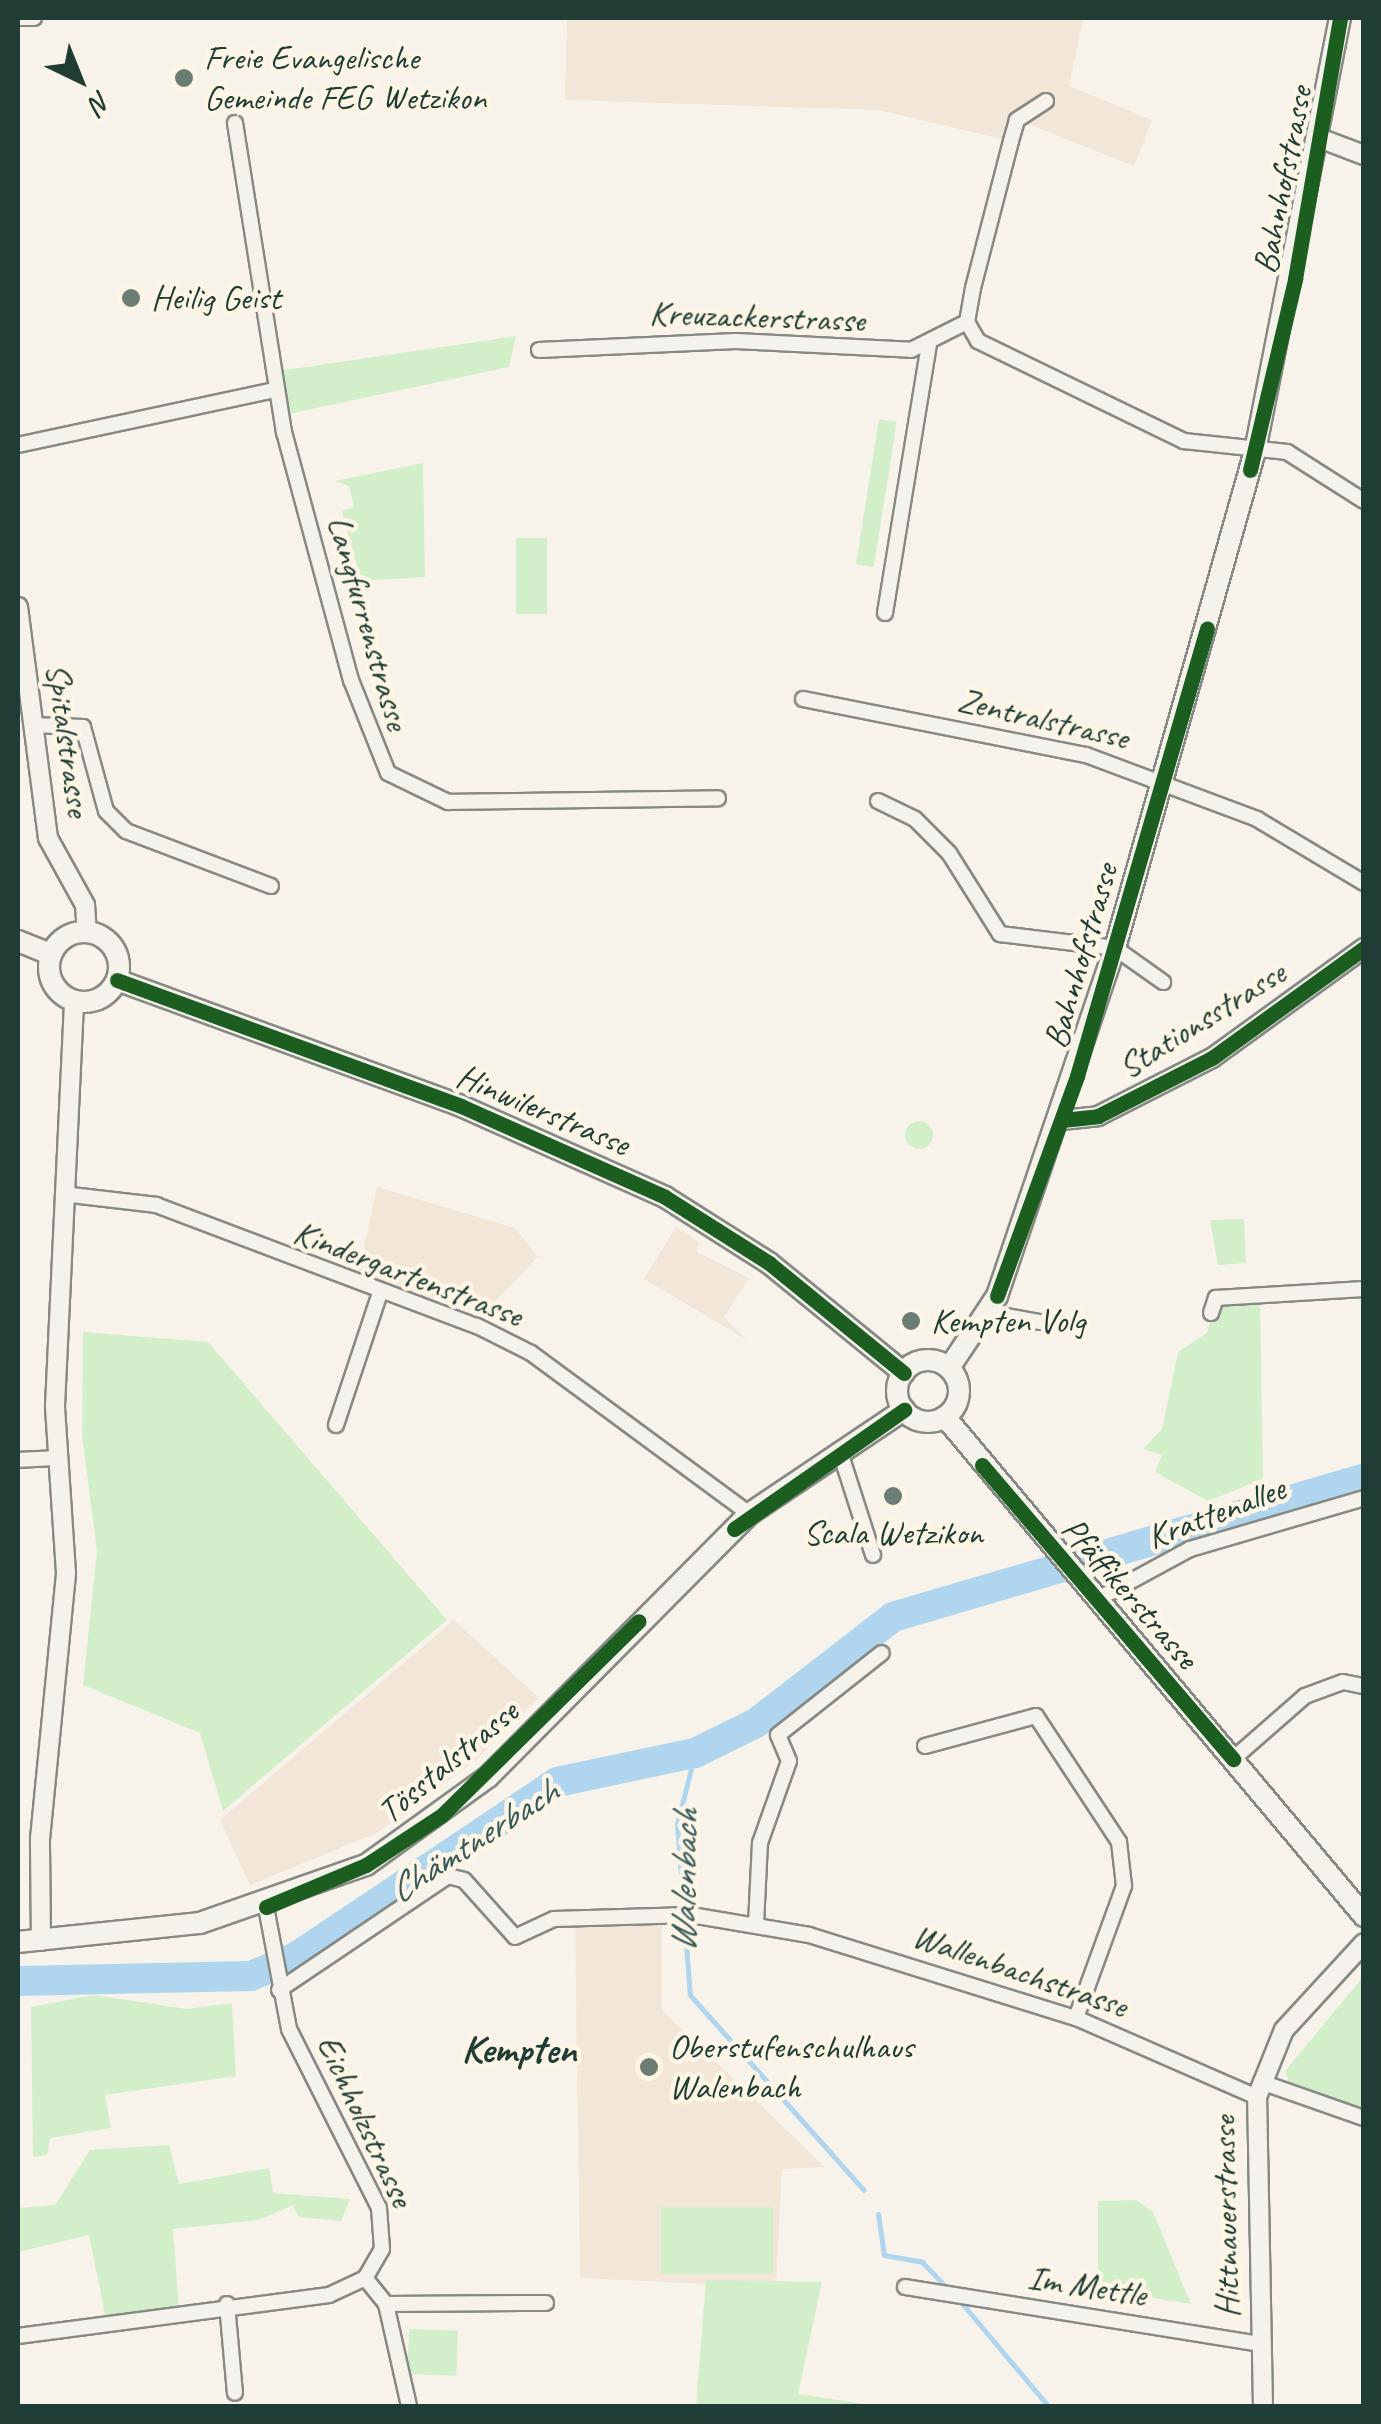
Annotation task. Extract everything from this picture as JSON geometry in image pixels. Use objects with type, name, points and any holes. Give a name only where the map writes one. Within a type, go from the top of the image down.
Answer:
[{"type":"main road","name":"Bahnhofstrasse","points":[[949,1368],[989,1313],[1062,1120],[1115,948],[1255,451],[1322,139],[1340,18]]},
{"type":"main road","points":[[88,932],[112,944],[117,980],[104,996],[74,1001],[52,983],[50,954],[65,936],[88,932]]},
{"type":"main road","points":[[18,941],[50,954]]},
{"type":"main road","name":"Hinwilerstrasse","points":[[117,980],[461,1106],[665,1197],[769,1263],[904,1373]]},
{"type":"main road","points":[[920,1361],[949,1368],[959,1394],[945,1418],[928,1422],[904,1410],[904,1373],[920,1361]]},
{"type":"main road","name":"Tösstalstrasse","points":[[18,1942],[266,1907],[345,1876],[442,1815],[750,1514],[904,1410]]},
{"type":"main road","name":"Pfäffikerstrasse","points":[[945,1418],[1364,1916]]},
{"type":"street","points":[[18,18],[34,18]]},
{"type":"street","points":[[1046,101],[1017,120],[967,322],[1002,359],[1134,422],[1255,451],[1287,452],[1364,501]]},
{"type":"street","name":"Langfurrenstrasse","points":[[235,123],[274,390],[350,680],[372,746],[397,782],[448,802],[718,798]]},
{"type":"street","points":[[1322,139],[1364,154]]},
{"type":"street","name":"Kreuzackerstrasse","points":[[539,350],[736,342],[890,351],[928,343],[967,322]]},
{"type":"street","points":[[885,613],[928,343]]},
{"type":"street","points":[[18,444],[274,390]]},
{"type":"street","name":"Spitalstrasse","points":[[18,608],[48,838],[85,905],[88,932]]},
{"type":"street","name":"Zentralstrasse","points":[[803,699],[1086,755],[1163,781],[1306,844],[1364,883]]},
{"type":"street","points":[[32,724],[83,727],[106,811],[126,831],[270,886]]},
{"type":"street","points":[[878,801],[915,819],[950,853],[1000,934],[1115,948],[1163,982]]},
{"type":"street","name":"Stationsstrasse","points":[[1062,1120],[1147,1093],[1269,1020],[1364,948]]},
{"type":"street","points":[[41,1941],[40,1839],[65,1588],[58,1458],[64,1194],[74,1001]]},
{"type":"street","name":"Kindergartenstrasse","points":[[64,1194],[156,1205],[531,1353],[750,1514]]},
{"type":"street","points":[[1210,1314],[1216,1298],[1364,1289]]},
{"type":"street","points":[[336,1425],[380,1292]]},
{"type":"street","points":[[989,1313],[1040,1322]]},
{"type":"street","points":[[840,1452],[873,1554]]},
{"type":"street","points":[[18,1460],[58,1458]]},
{"type":"street","name":"Krattenallee","points":[[1096,1600],[1190,1549],[1364,1498]]},
{"type":"street","points":[[756,1924],[763,1832],[790,1761],[778,1734],[882,1653]]},
{"type":"street","points":[[1233,1759],[1305,1696],[1343,1682],[1364,1686]]},
{"type":"street","points":[[925,1746],[1036,1716],[1119,1842],[1124,1886],[1076,2018]]},
{"type":"street","name":"Wallenbachstrasse","points":[[278,1987],[448,1876],[464,1880],[515,1937],[554,1919],[691,1915],[756,1924],[1076,2018],[1259,2089],[1364,2118]]},
{"type":"street","name":"Eichholzstrasse","points":[[266,1907],[278,1987],[379,2208],[382,2248],[364,2278]]},
{"type":"street","name":"Hittnauerstrasse","points":[[1263,2406],[1259,2089],[1284,2030],[1364,1943]]},
{"type":"street","points":[[18,2336],[227,2304],[328,2295],[364,2278],[386,2304],[409,2406]]},
{"type":"street","name":"Im Mettle","points":[[905,2288],[1260,2344]]},
{"type":"street","points":[[386,2304],[546,2303]]},
{"type":"street","points":[[227,2304],[235,2392]]},
{"type":"shaded area","points":[[567,18],[1076,18],[1083,20],[1069,86],[1152,120],[1134,166],[1018,120],[1011,141],[878,110],[565,100]]},
{"type":"shaded area","points":[[377,1187],[515,1228],[538,1257],[483,1314],[358,1275]]},
{"type":"shaded area","points":[[676,1227],[699,1242],[697,1252],[749,1278],[724,1317],[747,1340],[644,1279]]},
{"type":"shaded area","points":[[454,1620],[539,1698],[475,1761],[377,1833],[250,1885],[220,1820]]},
{"type":"shaded area","name":"Oberstufenschulhaus Walenbach","points":[[662,1916],[662,2010],[825,2167],[782,2169],[776,2287],[580,2278],[575,1920]]},
{"type":"green space","points":[[516,336],[509,367],[288,414],[279,371]]},
{"type":"green space","points":[[879,419],[897,422],[874,567],[856,564]]},
{"type":"green space","points":[[423,463],[425,577],[361,581],[342,511],[354,507],[349,486],[335,481]]},
{"type":"green space","points":[[516,538],[547,538],[547,614],[516,614]]},
{"type":"green space","points":[[919,1121],[929,1125],[933,1135],[929,1145],[919,1149],[909,1145],[905,1135],[909,1125]]},
{"type":"green space","points":[[1244,1219],[1246,1263],[1218,1265],[1210,1220]]},
{"type":"green space","points":[[1260,1295],[1263,1479],[1208,1501],[1155,1472],[1162,1455],[1143,1449],[1162,1429],[1178,1352],[1207,1333],[1216,1298]]},
{"type":"green space","points":[[83,1332],[208,1342],[447,1620],[223,1811],[200,1733],[83,1685],[97,1550],[82,1436]]},
{"type":"green space","points":[[1363,1977],[1363,2118],[1292,2093],[1285,2071]]},
{"type":"green space","points":[[93,1995],[187,2009],[232,2003],[236,2076],[105,2095],[111,2128],[50,2138],[47,2155],[33,2157],[31,2007]]},
{"type":"green space","points":[[169,2145],[179,2184],[269,2168],[273,2193],[350,2199],[341,2221],[299,2217],[293,2205],[259,2220],[173,2229],[179,2309],[106,2319],[89,2235],[18,2252],[18,2208],[55,2205],[90,2150]]},
{"type":"green space","points":[[1136,2200],[1153,2212],[1191,2304],[1098,2289],[1098,2201]]},
{"type":"green space","points":[[661,2207],[773,2207],[773,2274],[661,2274]]},
{"type":"green space","points":[[706,2280],[822,2282],[798,2394],[878,2406],[696,2406]]},
{"type":"green space","points":[[409,2329],[458,2331],[456,2376],[407,2374]]},
{"type":"waterway","name":"Walenbach","points":[[18,1981],[251,1976],[296,1957],[557,1782],[695,1753],[756,1723],[893,1617],[1364,1478]]},
{"type":"waterway","name":"Walenbach","points":[[695,1753],[677,1824],[690,1995],[864,2190]]},
{"type":"waterway","points":[[878,2214],[884,2255],[922,2262],[949,2290]]},
{"type":"waterway","points":[[960,2301],[1048,2406]]},
{"type":"cycle path","points":[[1250,470],[1295,279],[1340,18]]},
{"type":"cycle path","points":[[997,1296],[1077,1076],[1207,628]]},
{"type":"cycle path","points":[[1062,1120],[1098,1116],[1212,1058],[1364,948]]},
{"type":"cycle path","points":[[117,980],[461,1106],[665,1197],[769,1263],[904,1373]]},
{"type":"cycle path","points":[[734,1529],[904,1410]]},
{"type":"cycle path","points":[[982,1465],[1233,1759]]},
{"type":"cycle path","points":[[266,1907],[366,1865],[442,1815],[639,1621]]},
{"type":"place","name":"Freie Evangelische Gemeinde FEG Wetzikon","points":[[184,78]]},
{"type":"place","name":"Heilig Geist","points":[[131,298]]},
{"type":"place","name":"Kempten Volg","points":[[911,1321]]},
{"type":"place","name":"Scala Wetzikon","points":[[893,1496]]},
{"type":"place","name":"Oberstufenschulhaus Walenbach","points":[[649,2067]]},
{"type":"district","name":"Kempten","points":[[519,2049]]},
{"type":"water label","name":"Chämtnerbach","points":[[473,1841]]}]
